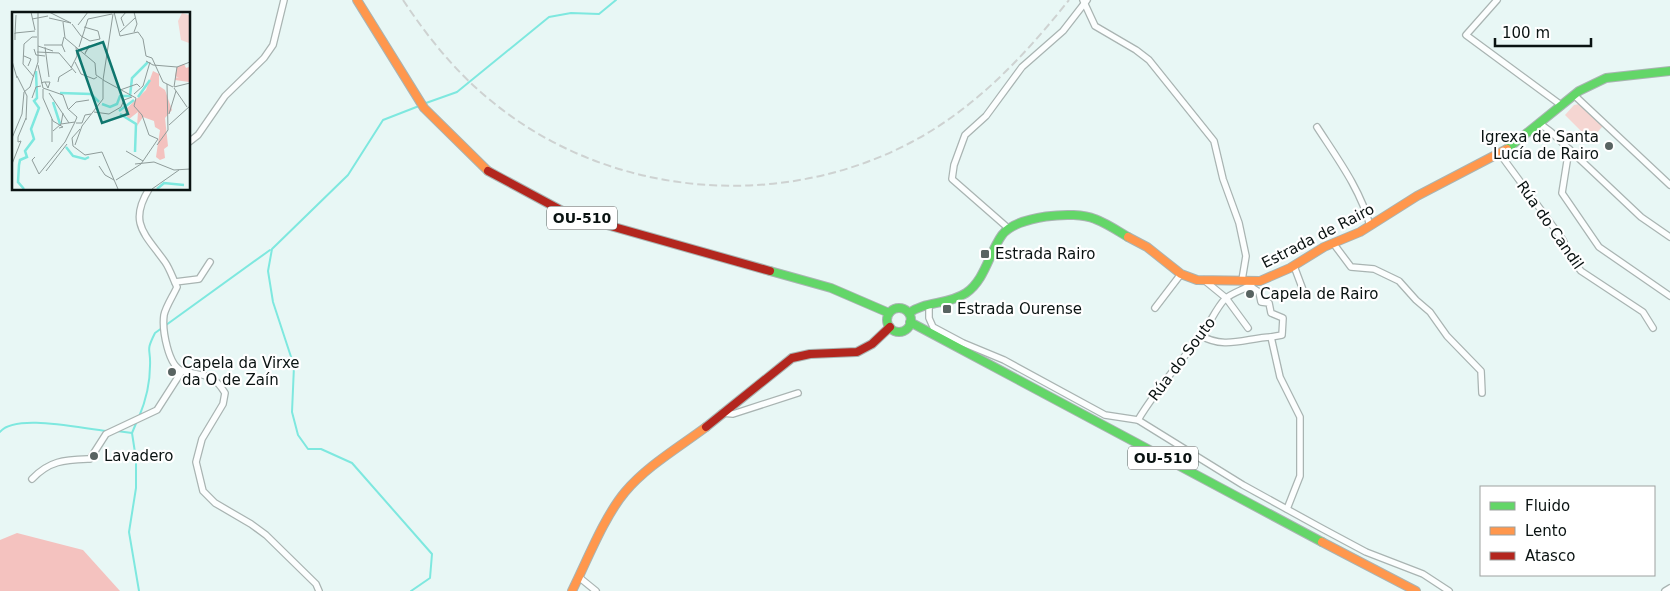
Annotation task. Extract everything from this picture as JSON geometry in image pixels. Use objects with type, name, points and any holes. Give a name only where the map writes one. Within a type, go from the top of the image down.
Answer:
[{"type":"street","points":[[190,141],[198,136],[225,96],[264,58],[273,45],[284,0]]},
{"type":"street","name":"OU-510","points":[[357,0],[424,108],[489,172],[568,214],[831,288],[889,313],[897,308],[906,310],[909,313]]},
{"type":"street","points":[[1497,0],[1466,35],[1561,105]]},
{"type":"street","points":[[889,313],[887,320],[890,327],[902,331],[910,322],[909,313],[917,307],[952,301],[970,289],[981,276],[998,241],[1008,228],[952,179],[954,166],[965,135],[986,116],[1022,67],[1063,32],[1085,1]]},
{"type":"street","points":[[1085,1],[1095,26],[1136,50],[1149,60],[1214,141],[1223,179],[1240,223],[1246,256],[1242,280]]},
{"type":"street","name":"Estrada de Rairo","points":[[1008,228],[1020,221],[1031,218],[1080,216],[1094,218],[1146,247],[1181,274],[1197,280],[1242,280],[1252,283],[1294,266],[1333,243],[1370,226],[1417,196],[1500,154],[1574,95],[1606,78],[1670,71]]},
{"type":"street","points":[[1574,95],[1670,185]]},
{"type":"street","points":[[1539,124],[1569,149],[1642,217],[1670,237]]},
{"type":"street","points":[[1317,127],[1346,172],[1367,214],[1370,226]]},
{"type":"street","points":[[1569,149],[1562,194],[1600,247],[1670,296]]},
{"type":"street","name":"Rúa do Candil","points":[[1500,154],[1562,240],[1570,257],[1581,271],[1642,312],[1653,328]]},
{"type":"street","points":[[149,190],[139,210],[140,226],[167,264],[177,287],[165,313],[163,329],[173,363],[182,371],[208,376],[220,384],[225,394],[223,404],[202,439],[196,462],[203,491],[215,503],[266,535],[316,584],[319,591]]},
{"type":"street","points":[[1333,243],[1351,267],[1374,270],[1399,281],[1430,312],[1447,336],[1481,371],[1482,393]]},
{"type":"street","points":[[175,282],[199,279],[210,262]]},
{"type":"street","points":[[1294,266],[1303,290]]},
{"type":"street","points":[[1155,308],[1181,274]]},
{"type":"street","points":[[1204,280],[1226,298],[1248,328]]},
{"type":"street","points":[[1200,336],[1213,343],[1244,342],[1282,335],[1282,318],[1271,313],[1269,303],[1261,302],[1259,292],[1252,283],[1226,298]]},
{"type":"street","name":"Rúa do Souto","points":[[1138,420],[1153,394],[1200,336],[1226,298]]},
{"type":"street","points":[[929,305],[929,318],[934,328],[963,343],[1004,360],[1105,415],[1138,420],[1243,485],[1366,552],[1423,574],[1449,591]]},
{"type":"street","name":"OU-510","points":[[910,322],[1087,418],[1416,591]]},
{"type":"street","points":[[572,591],[624,493],[654,463],[703,429],[792,358],[804,353],[838,353],[864,349],[890,327]]},
{"type":"street","points":[[1271,337],[1280,377],[1300,417],[1300,476],[1287,509]]},
{"type":"street","points":[[32,479],[44,466],[70,460],[90,459],[106,434],[157,410],[182,371]]},
{"type":"street","points":[[722,413],[733,414],[798,393]]},
{"type":"street","points":[[580,578],[596,591]]},
{"type":"street","points":[[1665,591],[1670,588]]},
{"type":"shaded area","points":[[1579,104],[1603,126],[1590,140],[1565,115],[1574,105]]},
{"type":"shaded area","points":[[17,533],[83,550],[120,591],[0,591],[0,540]]},
{"type":"waterway","points":[[426,103],[457,92],[549,17],[571,13],[599,14],[616,0]]},
{"type":"waterway","points":[[411,591],[430,578],[432,554],[352,463],[321,449],[308,449],[298,435],[292,412],[294,366],[273,302],[268,271],[272,249],[348,175],[383,120],[419,106]]},
{"type":"waterway","points":[[139,417],[146,398],[150,366],[149,347],[155,333],[270,250]]},
{"type":"waterway","points":[[137,421],[132,433],[136,459],[136,488],[129,532],[139,591]]},
{"type":"waterway","points":[[0,432],[8,426],[34,423],[67,425],[107,431]]},
{"type":"waterway","points":[[117,431],[132,433]]},
{"type":"railway","points":[[403,0],[423,29],[456,69],[495,104],[543,137],[596,161],[651,177],[709,185],[766,184],[824,175],[879,157],[931,131],[951,118],[1006,72],[1069,0]]},
{"type":"traffic: fast","points":[[1507,149],[1579,91],[1606,78],[1670,71]]},
{"type":"traffic: fast","points":[[909,313],[922,306],[952,300],[966,293],[978,281],[1002,235],[1009,228],[1019,223],[1060,215],[1086,216],[1128,237]]},
{"type":"traffic: fast","points":[[770,271],[831,288],[889,313]]},
{"type":"traffic: fast","points":[[899,308],[907,312],[911,320],[907,328],[899,332],[891,328],[887,320],[891,312],[899,308]]},
{"type":"traffic: fast","points":[[910,322],[1322,542]]},
{"type":"traffic: slow","points":[[357,0],[424,108],[488,171]]},
{"type":"traffic: slow","points":[[1128,237],[1147,247],[1181,274],[1197,280],[1260,281],[1290,268],[1324,247],[1360,232],[1417,196],[1507,149]]},
{"type":"traffic: slow","points":[[572,591],[603,526],[625,492],[653,466],[706,427]]},
{"type":"traffic: slow","points":[[1322,542],[1416,591]]},
{"type":"traffic: jam","points":[[488,171],[568,214],[770,271]]},
{"type":"traffic: jam","points":[[706,427],[792,358],[810,354],[857,352],[872,344],[890,327]]},
{"type":"place","name":"Igrexa de Santa Lucía de Rairo","points":[[1609,146]]},
{"type":"place","name":"Estrada Rairo","points":[[985,254]]},
{"type":"place","name":"Capela de Rairo","points":[[1250,294]]},
{"type":"place","name":"Estrada Ourense","points":[[947,309]]},
{"type":"place","name":"Capela da Virxe da O de Zaín","points":[[172,372]]},
{"type":"place","name":"Lavadero","points":[[94,456]]}]
